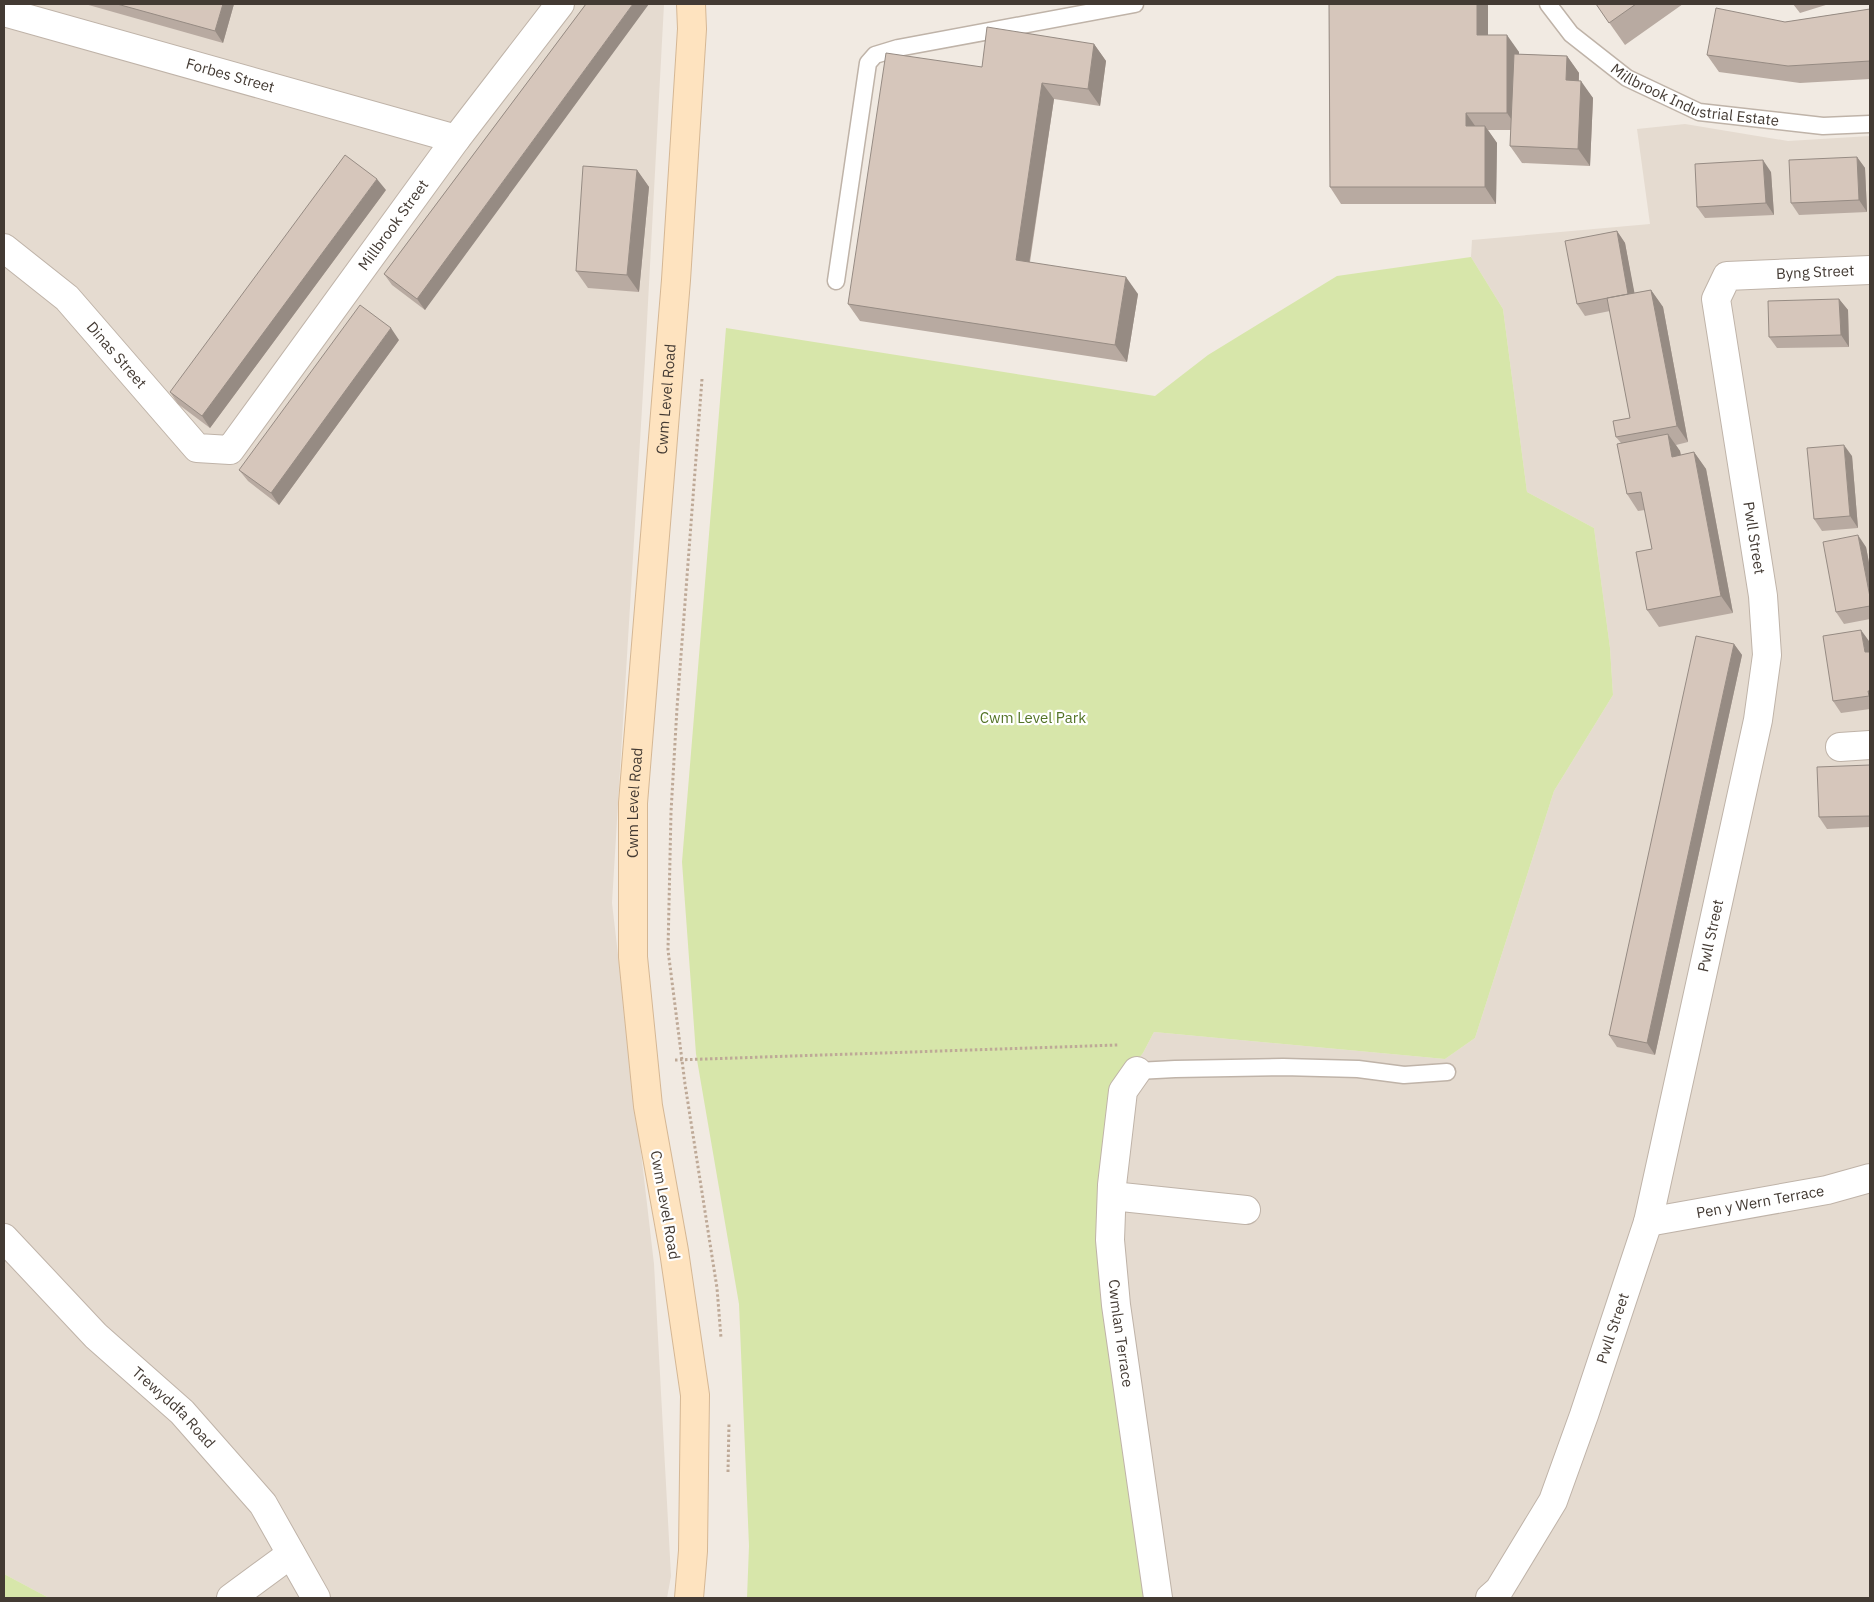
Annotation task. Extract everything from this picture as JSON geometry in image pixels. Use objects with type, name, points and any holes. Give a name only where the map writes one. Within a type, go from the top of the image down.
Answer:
[{"type":"street","name":"Millbrook Street","points":[[230,450],[456,139],[560,4]]},
{"type":"street","name":"Cwm Level Road","points":[[688,1598],[693,1550],[696,1395],[674,1251],[648,1106],[633,957],[633,803],[676,280],[692,29],[691,4]]},
{"type":"street","name":"Forbes Street","points":[[4,12],[456,139]]},
{"type":"street","name":"Dinas Street","points":[[4,248],[67,298],[197,448],[230,450]]},
{"type":"street","name":"Byng Street","points":[[1759,274],[1870,270]]},
{"type":"street","name":"Pwll Street","points":[[1490,1598],[1499,1590],[1553,1501],[1584,1415],[1648,1222],[1758,720],[1766,655],[1763,596],[1716,299],[1727,276],[1759,274]]},
{"type":"street","points":[[1840,748],[1870,745]]},
{"type":"street","name":"Cwmlan Terrace","points":[[1137,1071],[1123,1091],[1112,1196],[1110,1240],[1116,1305],[1158,1598]]},
{"type":"street","name":"Pen y Wern Terrace","points":[[1648,1222],[1827,1190],[1870,1178]]},
{"type":"street","points":[[1112,1196],[1246,1210]]},
{"type":"street","name":"Trewyddfa Road","points":[[4,1238],[96,1336],[182,1412],[264,1504],[316,1598]]},
{"type":"street","points":[[231,1598],[291,1554]]},
{"type":"lane","points":[[836,281],[868,63],[875,55],[898,48],[949,38],[1136,4]]},
{"type":"lane","name":"Millbrook Industrial Estate","points":[[1548,4],[1570,34],[1626,78],[1699,112],[1823,126],[1870,124]]},
{"type":"lane","points":[[1137,1071],[1174,1068],[1283,1067],[1358,1069],[1404,1075],[1447,1072]]},
{"type":"path","points":[[702,377],[677,708],[671,812],[668,950],[682,1060],[717,1288],[722,1346]]},
{"type":"path","points":[[644,1061],[1127,1045]]},
{"type":"path","points":[[728,1481],[729,1423]]},
{"type":"shaded area","points":[[4,4],[664,4],[645,359],[612,903],[654,1264],[671,1576],[667,1598],[49,1598],[4,1574]]},
{"type":"shaded area","points":[[1685,124],[1788,141],[1870,136],[1870,1598],[1149,1598],[1111,1093],[1143,1053],[1154,1032],[1445,1059],[1475,1038],[1554,791],[1613,695],[1610,648],[1594,528],[1527,492],[1503,309],[1471,257],[1472,240],[1650,224],[1637,129]]},
{"type":"green space","name":"Cwm Level Park","points":[[1471,257],[1503,309],[1527,492],[1594,528],[1610,648],[1613,695],[1554,791],[1475,1038],[1445,1059],[1154,1032],[1143,1053],[1111,1093],[1149,1598],[747,1598],[749,1546],[739,1304],[696,1054],[682,862],[726,328],[1155,396],[1208,355],[1337,276]]},
{"type":"green space","points":[[4,1574],[49,1598],[4,1598]]},
{"type":"building","points":[[117,4],[223,4],[215,31]]},
{"type":"building","points":[[586,4],[633,4],[417,299],[384,274]]},
{"type":"building","points":[[1329,4],[1477,4],[1477,35],[1507,35],[1507,113],[1466,113],[1466,126],[1485,126],[1485,187],[1330,187]]},
{"type":"building","points":[[1596,4],[1636,4],[1609,23]]},
{"type":"building","points":[[1716,8],[1785,22],[1870,9],[1870,61],[1788,66],[1707,55]]},
{"type":"building","points":[[987,27],[1094,44],[1088,89],[1042,83],[1016,260],[1126,277],[1115,345],[848,304],[886,53],[982,67]]},
{"type":"building","points":[[1514,54],[1567,56],[1566,80],[1581,81],[1578,149],[1510,146]]},
{"type":"building","points":[[345,155],[377,179],[202,416],[170,392]]},
{"type":"building","points":[[1857,157],[1859,200],[1791,203],[1789,160]]},
{"type":"building","points":[[1763,160],[1766,203],[1697,207],[1695,164]]},
{"type":"building","points":[[583,166],[637,170],[627,275],[576,271]]},
{"type":"building","points":[[1617,231],[1628,294],[1577,304],[1565,241]]},
{"type":"building","points":[[1651,290],[1677,426],[1616,437],[1613,421],[1630,418],[1607,298]]},
{"type":"building","points":[[1839,299],[1841,335],[1769,337],[1768,301]]},
{"type":"building","points":[[360,305],[391,328],[271,493],[239,470]]},
{"type":"building","points":[[1668,434],[1672,457],[1694,452],[1721,596],[1647,610],[1636,552],[1652,549],[1641,492],[1627,494],[1617,444]]},
{"type":"building","points":[[1844,445],[1850,516],[1814,519],[1807,448]]},
{"type":"building","points":[[1858,535],[1870,606],[1836,612],[1823,542]]},
{"type":"building","points":[[1861,630],[1865,652],[1870,652],[1869,696],[1833,701],[1823,636]]},
{"type":"building","points":[[1696,636],[1734,644],[1647,1043],[1609,1035]]},
{"type":"building","points":[[1870,765],[1870,816],[1819,817],[1817,767]]}]
